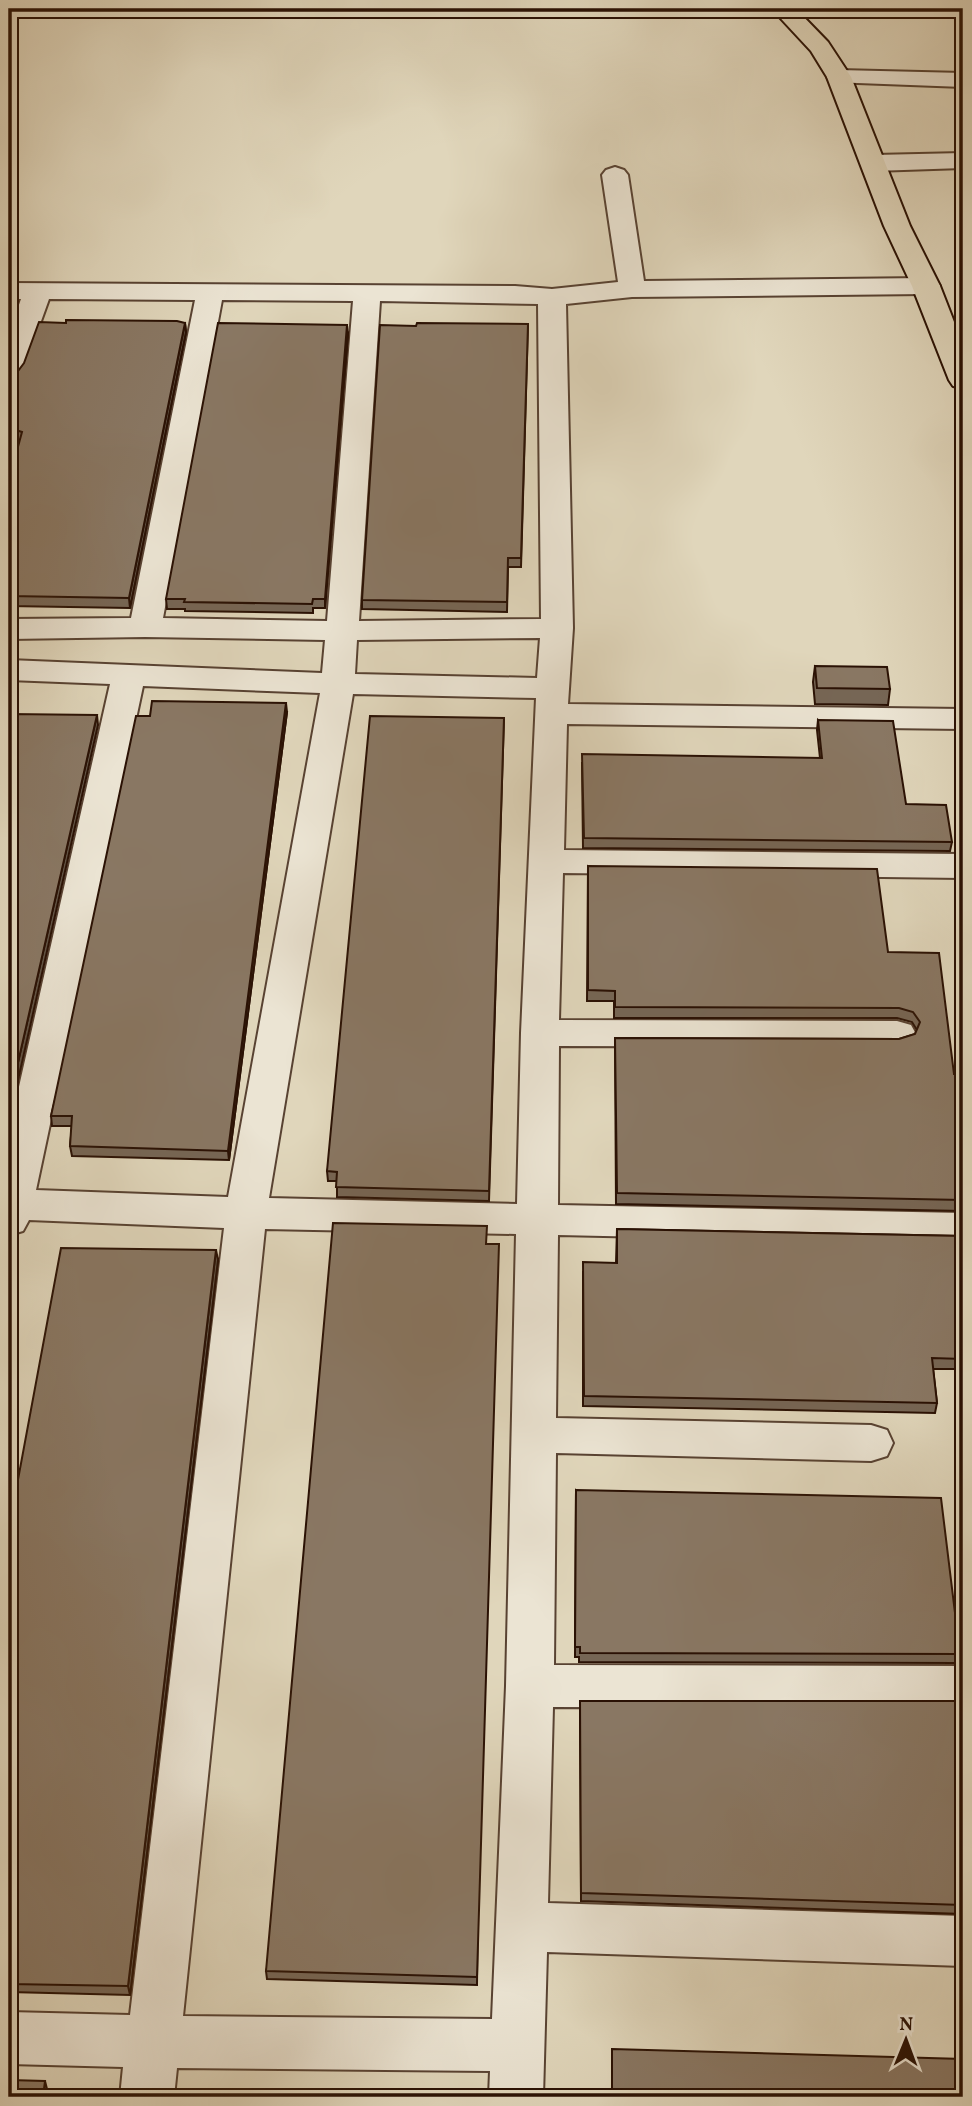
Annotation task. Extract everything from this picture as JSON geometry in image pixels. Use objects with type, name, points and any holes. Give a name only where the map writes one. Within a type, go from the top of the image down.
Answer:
[{"type":"main road","points":[[783,9],[820,47],[839,77],[897,226],[926,286],[963,380]]},
{"type":"street","points":[[839,77],[963,80]]},
{"type":"street","points":[[874,163],[963,160]]},
{"type":"street","points":[[615,175],[632,289]]},
{"type":"street","points":[[9,371],[23,291],[515,294],[552,297],[632,289],[926,286]]},
{"type":"street","points":[[145,627],[210,291]]},
{"type":"street","points":[[147,2097],[246,1213],[338,684],[367,295]]},
{"type":"street","points":[[516,2097],[530,1686],[540,1033],[557,628],[552,297]]},
{"type":"street","points":[[9,629],[145,627],[340,631],[557,628]]},
{"type":"street","points":[[9,670],[338,684],[552,701],[963,719]]},
{"type":"street","points":[[129,674],[10,1209],[963,1228]]},
{"type":"street","points":[[547,861],[963,866]]},
{"type":"street","points":[[540,1033],[897,1034]]},
{"type":"street","points":[[534,1435],[872,1443]]},
{"type":"street","points":[[530,1686],[963,1687]]},
{"type":"street","points":[[522,1927],[963,1941]]},
{"type":"street","points":[[9,2038],[516,2045]]},
{"type":"building","points":[[66,320],[185,323],[129,598],[9,596],[9,480],[22,432],[9,428],[9,372],[18,371],[24,363],[39,322],[66,323]]},
{"type":"building","points":[[218,323],[347,325],[325,599],[313,599],[312,604],[184,602],[185,599],[166,599]]},
{"type":"building","points":[[417,323],[528,324],[521,558],[508,558],[507,602],[362,600],[380,325],[416,326]]},
{"type":"building","points":[[815,666],[887,667],[890,689],[817,688]]},
{"type":"building","points":[[152,701],[286,703],[228,1151],[70,1146],[72,1116],[51,1116],[136,716],[150,716]]},
{"type":"building","points":[[9,714],[97,715],[9,1102]]},
{"type":"building","points":[[370,716],[504,718],[489,1191],[336,1187],[337,1172],[327,1171]]},
{"type":"building","points":[[818,720],[893,721],[906,804],[946,805],[952,842],[584,838],[582,754],[822,758]]},
{"type":"building","points":[[588,866],[877,869],[888,952],[939,953],[954,1074],[963,1074],[963,1200],[617,1193],[615,1038],[899,1039],[915,1034],[920,1022],[913,1012],[899,1008],[615,1007],[615,991],[588,990]]},
{"type":"building","points":[[333,1223],[487,1226],[486,1244],[499,1244],[477,1977],[266,1971]]},
{"type":"building","points":[[617,1229],[963,1236],[963,1359],[932,1358],[937,1403],[584,1396],[583,1262],[617,1263]]},
{"type":"building","points":[[61,1248],[216,1250],[128,1986],[9,1984],[9,1528]]},
{"type":"building","points":[[576,1490],[941,1498],[960,1654],[580,1653],[580,1647],[575,1647]]},
{"type":"building","points":[[580,1701],[963,1701],[963,1905],[581,1893]]},
{"type":"building","points":[[612,2049],[963,2059],[963,2097],[612,2097]]},
{"type":"building","points":[[9,2080],[45,2081],[43,2097],[9,2097]]}]
